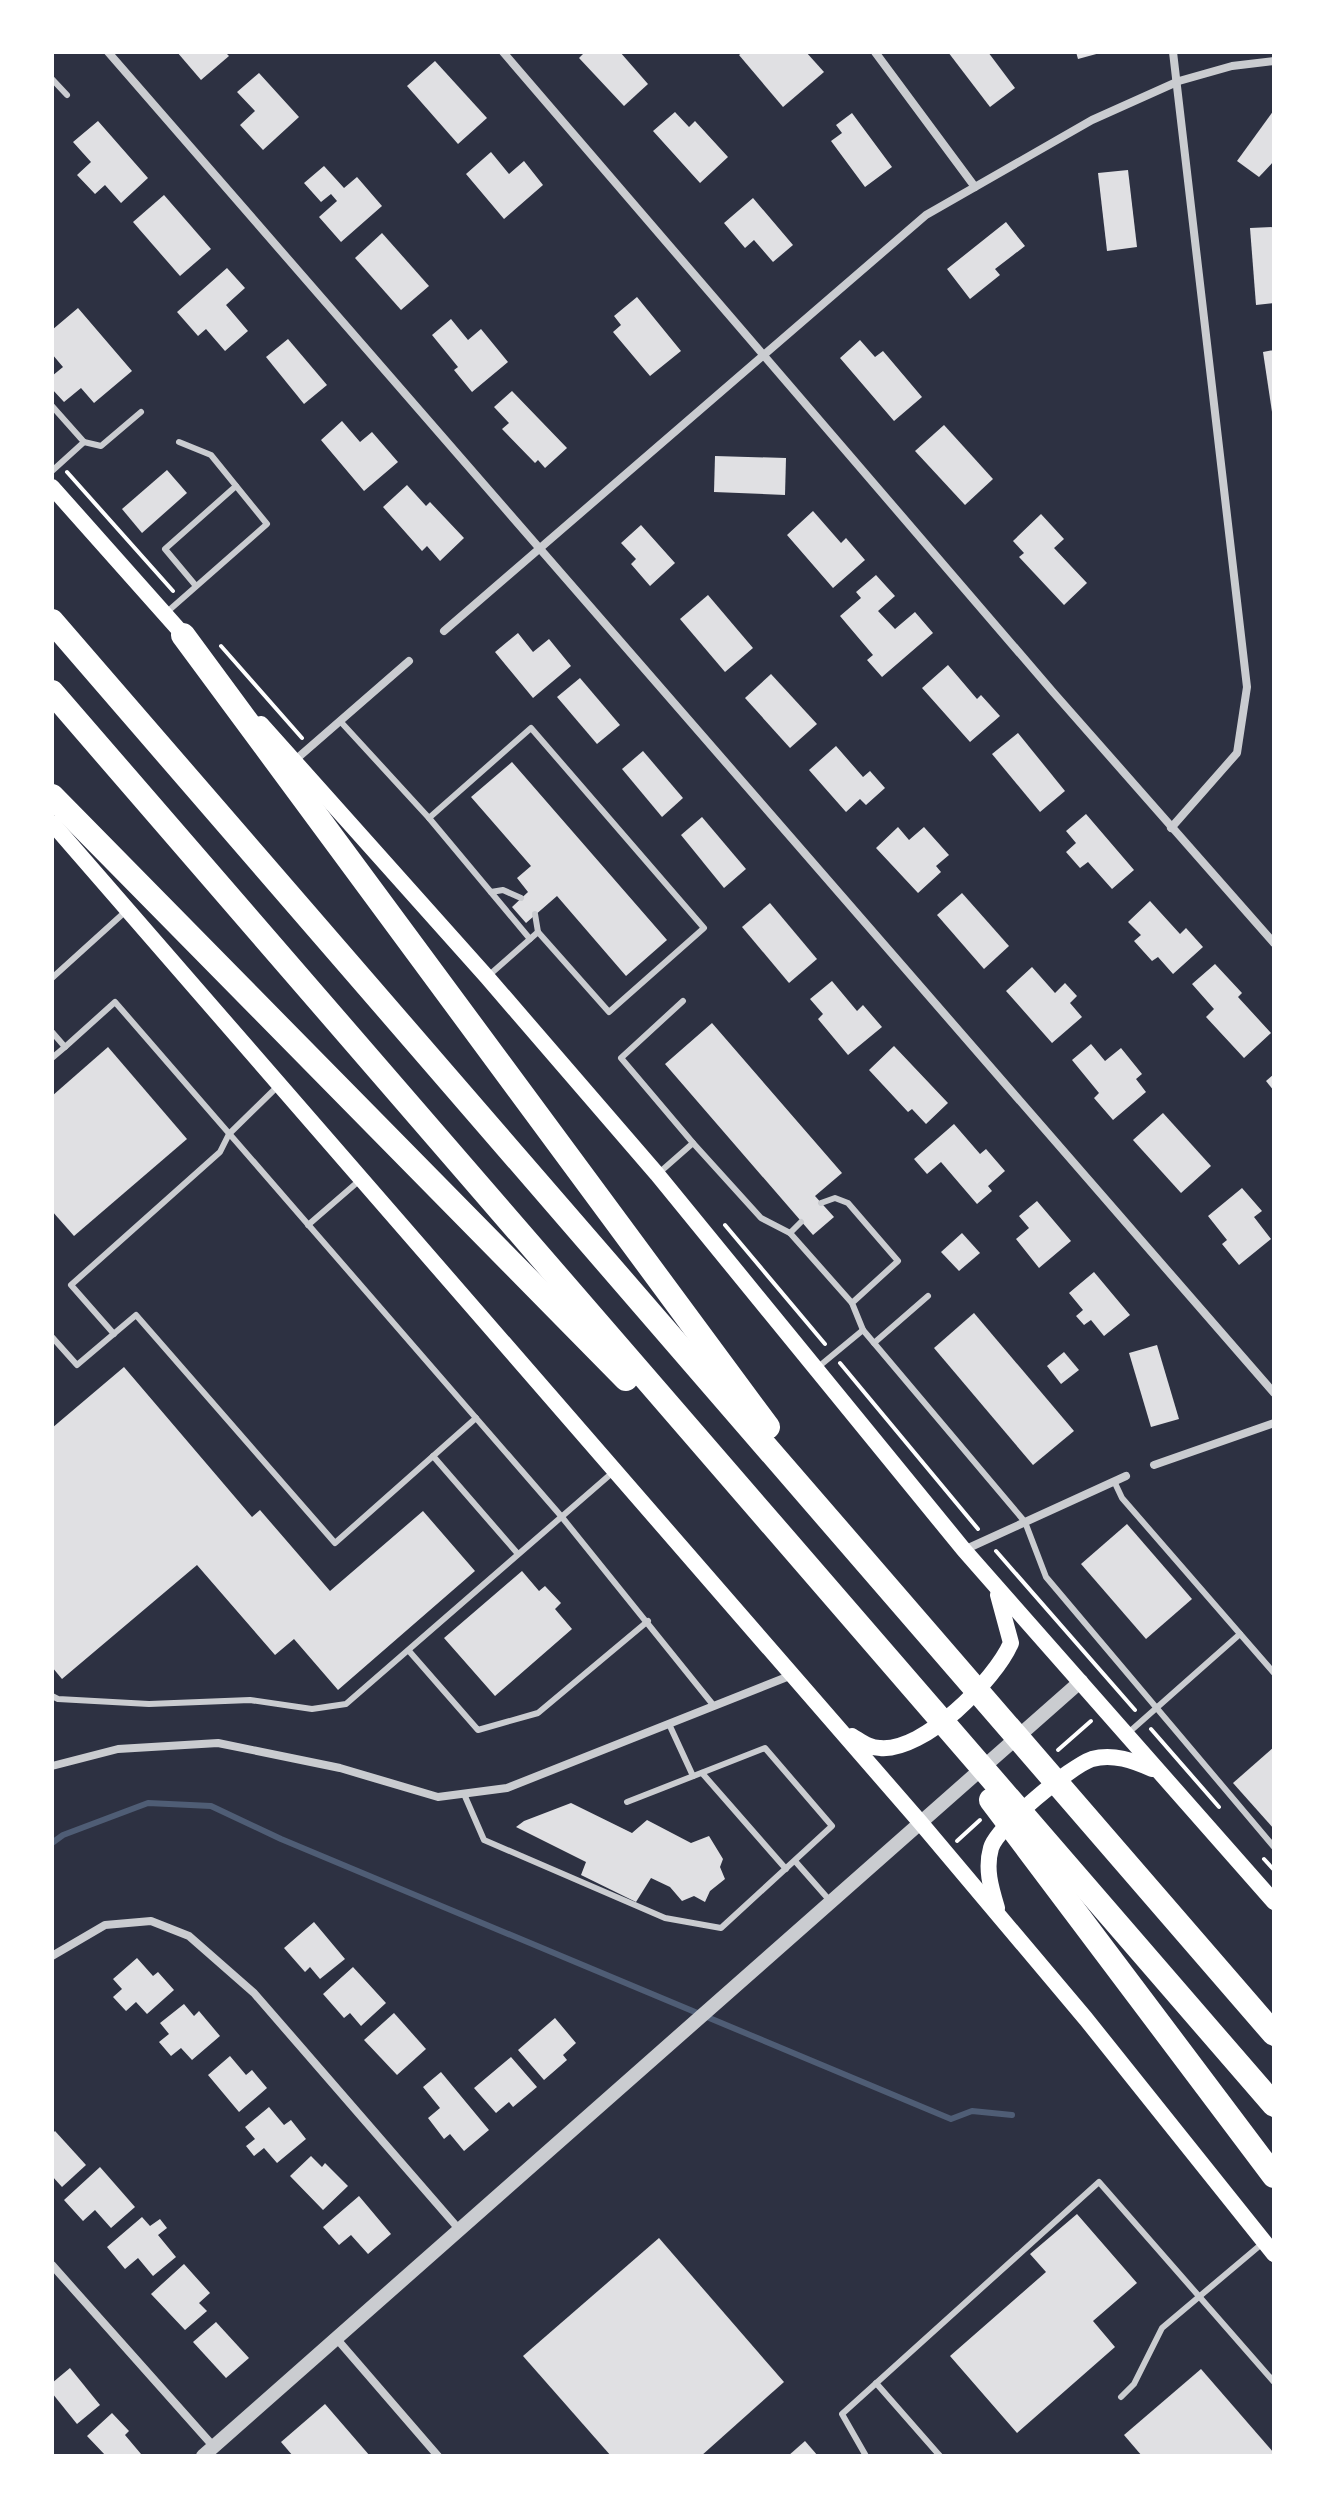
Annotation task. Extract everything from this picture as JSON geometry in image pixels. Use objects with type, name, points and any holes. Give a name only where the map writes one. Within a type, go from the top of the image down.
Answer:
[{"type":"highway","points":[[52,621],[1274,2034]]},
{"type":"highway","points":[[183,635],[878,1577]]},
{"type":"highway","points":[[52,692],[865,1632],[1049,1861],[1274,2176]]},
{"type":"highway","points":[[52,796],[779,1534]]},
{"type":"highway","points":[[1049,1861],[1274,2105]]},
{"type":"highway","points":[[1137,1878],[1274,2016]]},
{"type":"main road","points":[[52,487],[487,977],[657,1174],[964,1550],[1274,1902]]},
{"type":"main road","points":[[52,823],[920,1822],[1269,2248]]},
{"type":"main road","points":[[838,1726],[868,1746],[888,1748],[908,1743],[982,1687],[999,1669],[1011,1643],[1005,1611],[993,1582]]},
{"type":"main road","points":[[1000,1916],[987,1862],[992,1843],[1003,1829],[1076,1767],[1093,1759],[1135,1761],[1161,1773]]},
{"type":"street","points":[[108,52],[1274,1393]]},
{"type":"street","points":[[503,52],[1171,828],[1274,943]]},
{"type":"street","points":[[875,52],[975,187]]},
{"type":"street","points":[[1171,828],[1237,753],[1247,687],[1179,81],[1173,52]]},
{"type":"street","points":[[444,631],[926,215],[1092,120],[1179,81],[1232,66],[1274,61]]},
{"type":"street","points":[[294,761],[409,661]]},
{"type":"street","points":[[1154,1465],[1274,1423]]},
{"type":"street","points":[[964,1550],[1126,1476]]},
{"type":"street","points":[[52,1766],[118,1749],[218,1743],[340,1768],[438,1797],[464,1794],[507,1788],[793,1675]]},
{"type":"street","points":[[52,2265],[208,2451],[1081,1681]]},
{"type":"street","points":[[52,1956],[105,1925],[151,1921],[189,1936],[254,1993],[458,2228]]},
{"type":"street","points":[[336,2338],[438,2456]]},
{"type":"lane","points":[[52,79],[67,95]]},
{"type":"lane","points":[[52,406],[84,442],[101,446],[141,412]]},
{"type":"lane","points":[[52,471],[84,442]]},
{"type":"lane","points":[[165,613],[267,524],[211,455],[179,442]]},
{"type":"lane","points":[[196,586],[165,549],[236,486]]},
{"type":"lane","points":[[340,721],[429,818],[530,939]]},
{"type":"lane","points":[[429,818],[531,728],[704,928],[609,1012],[538,932],[535,914]]},
{"type":"lane","points":[[491,892],[503,890],[521,898]]},
{"type":"lane","points":[[52,978],[126,911]]},
{"type":"lane","points":[[487,977],[538,932]]},
{"type":"lane","points":[[683,1001],[621,1058],[761,1218],[790,1233],[852,1303],[863,1330],[1025,1522],[1046,1577],[1158,1706],[1175,1734],[1274,1847]]},
{"type":"lane","points":[[52,1058],[115,1002],[561,1516],[714,1706]]},
{"type":"lane","points":[[52,1032],[65,1047]]},
{"type":"lane","points":[[114,1334],[71,1285],[220,1152],[229,1134],[278,1086]]},
{"type":"lane","points":[[657,1174],[693,1143]]},
{"type":"lane","points":[[308,1225],[360,1180]]},
{"type":"lane","points":[[821,1203],[835,1198],[848,1203],[898,1261],[852,1303]]},
{"type":"lane","points":[[790,1233],[801,1222]]},
{"type":"lane","points":[[874,1343],[928,1296]]},
{"type":"lane","points":[[52,1337],[77,1365],[136,1315],[335,1543],[476,1418]]},
{"type":"lane","points":[[817,1368],[863,1330]]},
{"type":"lane","points":[[433,1456],[518,1554]]},
{"type":"lane","points":[[52,1696],[58,1699],[149,1704],[250,1700],[312,1709],[346,1704],[614,1471]]},
{"type":"lane","points":[[1114,1481],[1122,1498],[1274,1673]]},
{"type":"lane","points":[[409,1651],[478,1730],[538,1713],[648,1621]]},
{"type":"lane","points":[[1127,1734],[1240,1634]]},
{"type":"lane","points":[[669,1724],[693,1776]]},
{"type":"lane","points":[[464,1794],[484,1840],[665,1918],[721,1928],[832,1826],[765,1748],[627,1802]]},
{"type":"lane","points":[[702,1773],[786,1869]]},
{"type":"lane","points":[[795,1861],[831,1902]]},
{"type":"lane","points":[[866,2456],[842,2414],[1099,2182],[1274,2382]]},
{"type":"lane","points":[[1121,2397],[1134,2384],[1162,2328],[1269,2248]]},
{"type":"lane","points":[[876,2383],[940,2456]]},
{"type":"building","points":[[177,52],[225,52],[229,56],[201,80]]},
{"type":"building","points":[[585,52],[620,52],[648,84],[624,106],[579,58]]},
{"type":"building","points":[[743,52],[806,52],[824,72],[783,107],[739,55]]},
{"type":"building","points":[[948,52],[988,52],[1015,88],[990,107]]},
{"type":"building","points":[[1076,52],[1100,52],[1100,53],[1078,59]]},
{"type":"building","points":[[435,61],[487,118],[458,144],[407,86]]},
{"type":"building","points":[[259,73],[299,117],[263,150],[240,125],[255,111],[237,92]]},
{"type":"building","points":[[1274,110],[1274,161],[1259,177],[1237,161]]},
{"type":"building","points":[[675,112],[689,127],[695,121],[728,157],[700,183],[653,131]]},
{"type":"building","points":[[852,113],[892,167],[865,187],[831,141],[842,133],[836,125]]},
{"type":"building","points":[[98,121],[148,178],[121,203],[105,185],[95,194],[77,175],[91,162],[73,142]]},
{"type":"building","points":[[491,152],[509,174],[524,161],[543,185],[504,219],[466,174]]},
{"type":"building","points":[[324,166],[344,188],[357,177],[382,206],[341,242],[319,217],[337,201],[331,194],[321,202],[304,183]]},
{"type":"building","points":[[1128,170],[1137,247],[1107,251],[1098,173]]},
{"type":"building","points":[[164,195],[211,249],[180,276],[133,222]]},
{"type":"building","points":[[753,198],[793,245],[773,262],[754,240],[745,248],[724,223]]},
{"type":"building","points":[[1006,222],[1025,246],[995,269],[1000,275],[970,299],[947,269]]},
{"type":"building","points":[[1274,227],[1274,303],[1256,305],[1250,228]]},
{"type":"building","points":[[382,233],[429,286],[401,310],[355,258]]},
{"type":"building","points":[[227,268],[245,288],[226,305],[248,331],[225,351],[206,329],[198,336],[177,312]]},
{"type":"building","points":[[637,297],[681,351],[650,376],[613,332],[621,325],[614,316]]},
{"type":"building","points":[[78,308],[132,371],[94,403],[81,388],[64,402],[52,389],[52,376],[63,367],[52,354],[52,330]]},
{"type":"building","points":[[451,319],[468,340],[481,329],[508,362],[472,392],[454,370],[458,367],[432,335]]},
{"type":"building","points":[[288,339],[327,385],[304,404],[266,357]]},
{"type":"building","points":[[860,340],[875,357],[883,351],[922,397],[894,421],[840,358]]},
{"type":"building","points":[[1274,350],[1274,412],[1272,412],[1263,352]]},
{"type":"building","points":[[512,391],[567,448],[545,468],[538,460],[535,463],[502,429],[509,423],[494,407]]},
{"type":"building","points":[[342,421],[360,442],[372,432],[398,462],[364,491],[321,440]]},
{"type":"building","points":[[944,425],[993,479],[965,505],[915,451]]},
{"type":"building","points":[[715,456],[786,458],[785,495],[714,492]]},
{"type":"building","points":[[167,470],[187,493],[142,533],[122,509]]},
{"type":"building","points":[[407,485],[426,506],[430,502],[464,538],[440,561],[427,546],[422,551],[383,507]]},
{"type":"building","points":[[813,511],[841,543],[846,538],[865,560],[833,588],[787,535]]},
{"type":"building","points":[[1041,514],[1064,539],[1054,548],[1087,583],[1064,605],[1019,557],[1024,553],[1013,541]]},
{"type":"building","points":[[641,525],[675,563],[650,586],[631,564],[636,559],[621,543]]},
{"type":"building","points":[[876,575],[895,596],[878,611],[895,629],[915,612],[933,633],[882,677],[867,660],[873,655],[840,616],[861,598],[856,592]]},
{"type":"building","points":[[708,595],[753,648],[725,672],[680,619]]},
{"type":"building","points":[[518,633],[533,652],[549,639],[571,666],[533,698],[495,652]]},
{"type":"building","points":[[948,665],[977,699],[981,695],[1000,716],[970,742],[922,688]]},
{"type":"building","points":[[771,674],[817,724],[790,748],[745,698]]},
{"type":"building","points":[[580,678],[620,725],[597,744],[557,697]]},
{"type":"building","points":[[1018,733],[1065,791],[1040,812],[992,754]]},
{"type":"building","points":[[836,746],[863,777],[870,771],[885,788],[866,805],[860,799],[846,812],[809,770]]},
{"type":"building","points":[[643,751],[683,798],[662,817],[622,769]]},
{"type":"building","points":[[512,762],[667,940],[626,976],[557,896],[526,923],[512,907],[528,892],[517,878],[531,866],[471,797]]},
{"type":"building","points":[[1086,814],[1134,870],[1112,889],[1088,862],[1080,868],[1066,852],[1076,843],[1066,831]]},
{"type":"building","points":[[702,817],[746,869],[724,888],[681,835]]},
{"type":"building","points":[[898,827],[909,840],[924,827],[949,855],[936,866],[941,872],[918,893],[876,848]]},
{"type":"building","points":[[962,893],[1009,946],[984,969],[937,915]]},
{"type":"building","points":[[1150,901],[1180,934],[1186,928],[1203,947],[1173,974],[1158,957],[1152,961],[1134,941],[1141,935],[1128,922]]},
{"type":"building","points":[[770,903],[817,959],[789,983],[742,927]]},
{"type":"building","points":[[1215,964],[1242,993],[1238,997],[1271,1033],[1244,1058],[1206,1017],[1214,1009],[1192,984]]},
{"type":"building","points":[[1032,967],[1055,993],[1065,983],[1077,996],[1070,1003],[1082,1017],[1052,1043],[1006,991]]},
{"type":"building","points":[[832,981],[857,1011],[863,1005],[882,1027],[848,1055],[818,1019],[823,1014],[810,999]]},
{"type":"building","points":[[712,1023],[842,1173],[815,1196],[834,1217],[813,1235],[665,1064]]},
{"type":"building","points":[[1091,1044],[1105,1061],[1121,1048],[1142,1074],[1136,1079],[1146,1092],[1113,1120],[1094,1098],[1099,1093],[1072,1060]]},
{"type":"building","points":[[894,1046],[948,1103],[926,1124],[912,1109],[908,1112],[869,1070]]},
{"type":"building","points":[[108,1047],[187,1139],[74,1236],[52,1211],[52,1096]]},
{"type":"building","points":[[1274,1074],[1274,1091],[1266,1081]]},
{"type":"building","points":[[1163,1113],[1211,1166],[1181,1193],[1133,1140]]},
{"type":"building","points":[[954,1124],[980,1154],[986,1149],[1005,1171],[988,1186],[992,1191],[977,1204],[941,1162],[927,1174],[914,1159]]},
{"type":"building","points":[[1242,1188],[1262,1211],[1254,1217],[1271,1239],[1239,1265],[1222,1244],[1227,1240],[1208,1216]]},
{"type":"building","points":[[1037,1201],[1071,1241],[1039,1268],[1016,1239],[1029,1228],[1019,1216]]},
{"type":"building","points":[[962,1233],[980,1253],[959,1271],[941,1252]]},
{"type":"building","points":[[1094,1272],[1130,1315],[1104,1336],[1091,1320],[1084,1325],[1076,1316],[1083,1310],[1069,1293]]},
{"type":"building","points":[[974,1313],[1074,1431],[1033,1465],[934,1348]]},
{"type":"building","points":[[1157,1345],[1179,1419],[1151,1427],[1129,1353]]},
{"type":"building","points":[[1064,1352],[1079,1370],[1061,1384],[1047,1366]]},
{"type":"building","points":[[124,1367],[252,1517],[260,1510],[330,1591],[423,1511],[475,1571],[338,1690],[294,1639],[275,1655],[197,1565],[62,1679],[52,1667],[52,1428]]},
{"type":"building","points":[[1127,1524],[1192,1599],[1146,1639],[1081,1564]]},
{"type":"building","points":[[522,1571],[539,1591],[545,1586],[561,1603],[555,1609],[572,1629],[495,1696],[444,1638]]},
{"type":"building","points":[[1274,1747],[1274,1829],[1233,1783]]},
{"type":"building","points":[[571,1803],[632,1833],[647,1820],[691,1843],[709,1836],[723,1859],[720,1867],[725,1879],[710,1891],[705,1902],[694,1896],[682,1901],[670,1887],[651,1878],[636,1902],[581,1875],[586,1862],[516,1827]]},
{"type":"building","points":[[314,1922],[345,1959],[320,1979],[310,1967],[305,1972],[284,1948]]},
{"type":"building","points":[[137,1958],[153,1976],[158,1972],[174,1990],[147,2014],[136,2002],[126,2011],[113,1997],[122,1989],[113,1979]]},
{"type":"building","points":[[353,1967],[386,2003],[361,2026],[350,2013],[344,2018],[323,1994]]},
{"type":"building","points":[[184,2004],[194,2016],[199,2011],[220,2036],[192,2060],[181,2048],[171,2056],[159,2042],[169,2034],[160,2023]]},
{"type":"building","points":[[394,2013],[426,2049],[397,2075],[364,2040]]},
{"type":"building","points":[[555,2018],[576,2043],[563,2055],[567,2060],[544,2080],[518,2050]]},
{"type":"building","points":[[230,2056],[246,2075],[252,2070],[267,2088],[239,2112],[208,2075]]},
{"type":"building","points":[[511,2057],[537,2087],[513,2107],[509,2102],[496,2113],[474,2088]]},
{"type":"building","points":[[441,2072],[489,2130],[464,2151],[450,2134],[444,2139],[428,2118],[440,2108],[423,2087]]},
{"type":"building","points":[[269,2107],[284,2125],[291,2120],[306,2139],[277,2163],[264,2148],[254,2156],[246,2146],[255,2139],[245,2127]]},
{"type":"building","points":[[55,2131],[86,2165],[62,2187],[52,2176],[52,2134]]},
{"type":"building","points":[[311,2156],[322,2167],[325,2163],[348,2186],[323,2210],[290,2176]]},
{"type":"building","points":[[100,2167],[135,2207],[111,2228],[95,2210],[83,2221],[64,2200]]},
{"type":"building","points":[[359,2196],[391,2234],[368,2254],[351,2235],[339,2245],[323,2227]]},
{"type":"building","points":[[1077,2214],[1137,2283],[1093,2321],[1115,2347],[1017,2433],[950,2356],[1046,2272],[1030,2254]]},
{"type":"building","points":[[142,2217],[150,2226],[160,2219],[167,2228],[158,2235],[176,2257],[153,2276],[138,2258],[125,2269],[107,2247]]},
{"type":"building","points":[[659,2238],[784,2382],[701,2456],[611,2456],[523,2356]]},
{"type":"building","points":[[184,2264],[210,2293],[199,2303],[207,2311],[185,2330],[151,2294]]},
{"type":"building","points":[[216,2322],[249,2358],[226,2378],[193,2342]]},
{"type":"building","points":[[70,2368],[100,2405],[77,2424],[52,2393],[52,2383]]},
{"type":"building","points":[[1201,2369],[1274,2456],[1142,2456],[1124,2435]]},
{"type":"building","points":[[325,2404],[370,2456],[293,2456],[281,2442]]},
{"type":"building","points":[[112,2413],[129,2431],[125,2435],[141,2454],[139,2456],[106,2456],[87,2436]]},
{"type":"building","points":[[805,2441],[818,2456],[788,2456]]},
{"type":"waterway","points":[[52,1843],[63,1835],[148,1803],[211,1806],[281,1839],[951,2119],[972,2111],[1012,2115]]}]
